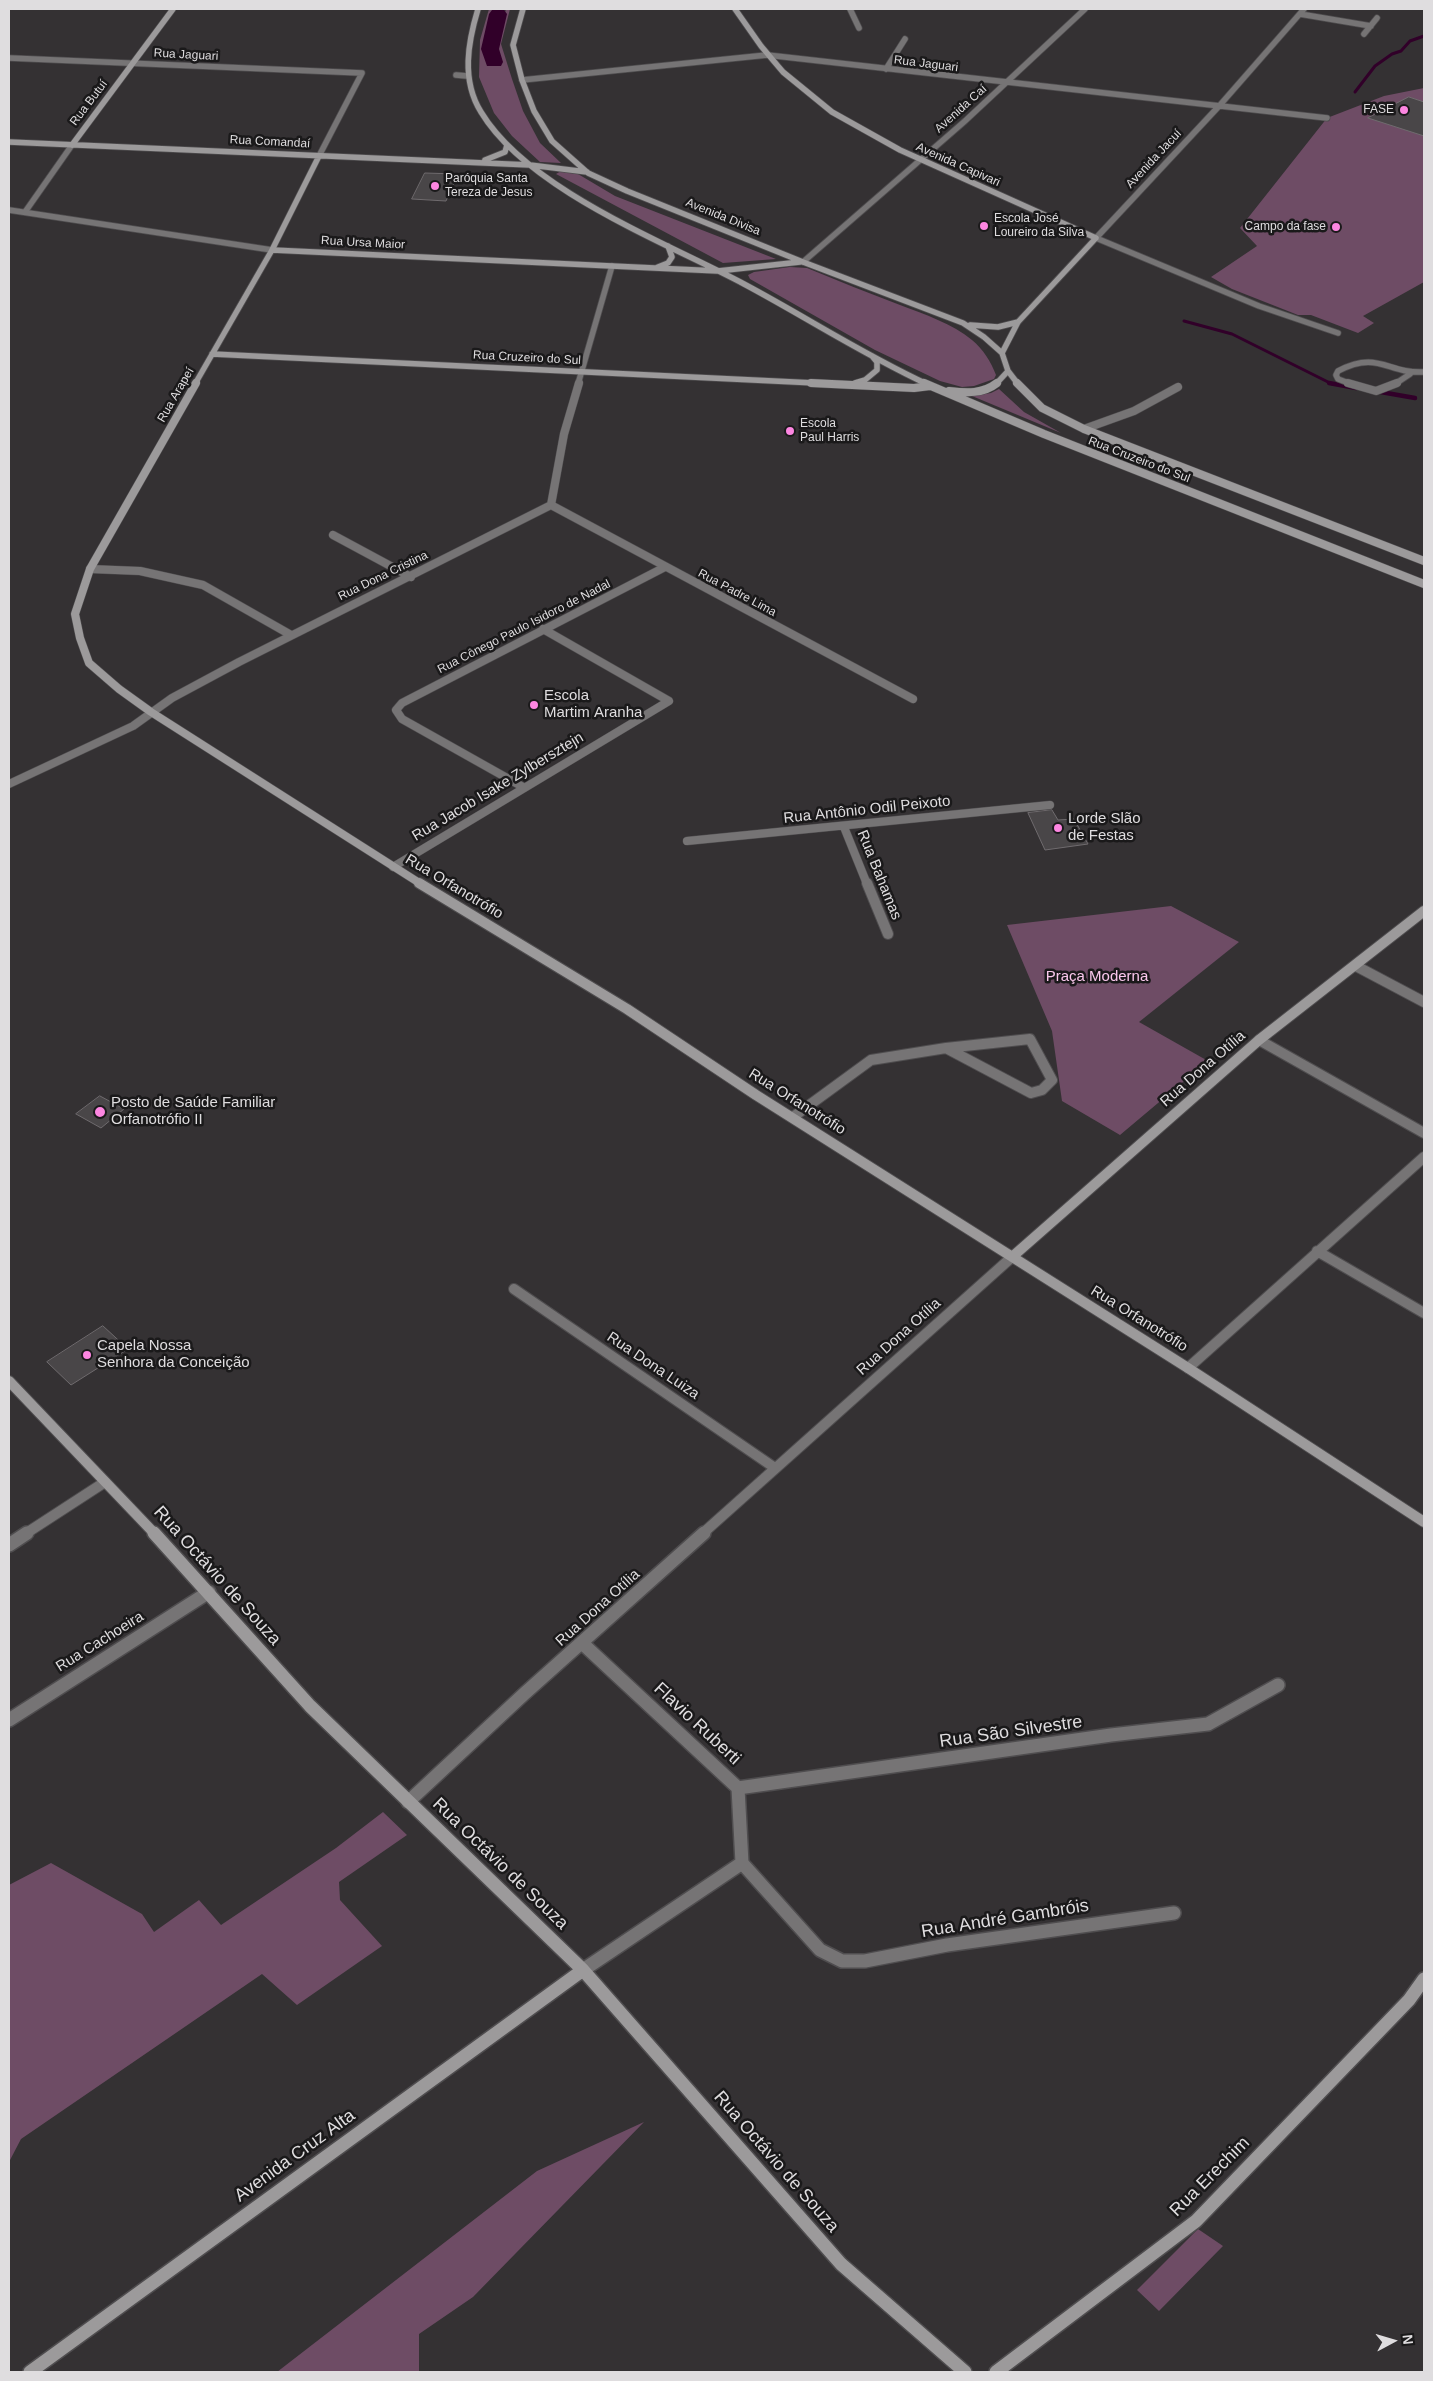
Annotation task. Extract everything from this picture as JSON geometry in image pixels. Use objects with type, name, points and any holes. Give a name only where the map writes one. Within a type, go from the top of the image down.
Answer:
[{"type":"street","name":"Rua Butuí","points":[[25,212],[172,9]]},
{"type":"street","points":[[478,9],[469,36],[467,76],[481,112],[507,145],[530,165],[578,197],[668,246],[718,270],[872,356],[930,386],[957,392],[986,390],[996,386],[1008,371],[1002,353]]},
{"type":"street","name":"Avenida Divisa","points":[[523,9],[513,45],[522,80],[534,111],[552,141],[588,173],[803,262],[963,323],[984,337],[1002,353]]},
{"type":"street","name":"Avenida Capivari","points":[[735,9],[767,55],[791,80],[845,121],[919,161],[1259,306],[1338,333]]},
{"type":"street","points":[[850,9],[859,28]]},
{"type":"street","name":"Avenida Caí","points":[[803,262],[1006,84],[1086,9]]},
{"type":"street","points":[[1302,11],[1371,26]]},
{"type":"street","name":"Avenida Jacuí","points":[[1002,353],[1018,322],[1220,105],[1302,11]]},
{"type":"street","points":[[1364,34],[1377,18]]},
{"type":"street","points":[[886,69],[905,39]]},
{"type":"street","name":"Rua Jaguari","points":[[522,80],[767,55],[1006,84],[1220,105],[1327,118]]},
{"type":"street","name":"Rua Jaguari","points":[[9,58],[362,73]]},
{"type":"street","name":"Rua Arapeí","points":[[151,712],[89,663],[75,614],[90,569],[272,250],[362,73]]},
{"type":"street","points":[[456,75],[467,76]]},
{"type":"street","name":"Rua Comandaí","points":[[9,142],[530,165],[574,169],[588,173]]},
{"type":"street","points":[[467,162],[485,160],[501,155],[505,152],[507,145]]},
{"type":"street","name":"Rua Ursa Maior","points":[[9,210],[272,250],[718,270],[803,262]]},
{"type":"street","points":[[652,268],[668,263],[672,257],[668,246]]},
{"type":"street","points":[[551,505],[564,434],[612,266]]},
{"type":"street","points":[[963,323],[983,327],[998,327],[1018,322]]},
{"type":"street","name":"Rua Cruzeiro do Sul","points":[[212,354],[841,385],[914,388],[930,386],[1024,426],[1424,584]]},
{"type":"street","name":"Rua Cruzeiro do Sul","points":[[841,385],[865,380],[874,375],[877,370],[877,362],[872,356]]},
{"type":"street","points":[[1410,374],[1379,361],[1367,360],[1344,368],[1338,371],[1336,375],[1338,379],[1370,391],[1378,391],[1390,389],[1410,374],[1424,372]]},
{"type":"street","name":"Rua Cruzeiro do Sul","points":[[1008,371],[1023,392],[1042,408],[1084,429],[1424,561]]},
{"type":"street","points":[[1084,429],[1134,411],[1178,387]]},
{"type":"street","name":"Rua Padre Lima","points":[[551,505],[665,568],[913,699]]},
{"type":"street","name":"Rua Dona Cristina","points":[[9,784],[133,726],[172,698],[291,635],[411,577],[551,505]]},
{"type":"street","points":[[333,535],[411,577]]},
{"type":"street","name":"Rua Cônego Paulo Isidoro de Nadal","points":[[523,788],[402,719],[396,710],[402,703],[665,568]]},
{"type":"street","points":[[90,569],[140,571],[203,585],[291,635]]},
{"type":"street","name":"Rua Jacob Isake Zylbersztejn","points":[[393,867],[669,701],[543,629]]},
{"type":"street","name":"Rua Orfanotrófio","points":[[151,712],[393,867],[627,1009],[756,1095],[1188,1368],[1424,1522]]},
{"type":"street","name":"Rua Antônio Odil Peixoto","points":[[687,841],[1050,805]]},
{"type":"street","name":"Rua Bahamas","points":[[844,826],[888,934]]},
{"type":"street","name":"Rua Dona Otília","points":[[408,1802],[775,1468],[1259,1040],[1424,913]]},
{"type":"street","points":[[1356,966],[1424,1002]]},
{"type":"street","points":[[793,1117],[871,1060],[946,1048],[1030,1039],[1052,1080],[1048,1085],[1036,1092],[1028,1093],[946,1048]]},
{"type":"street","points":[[1259,1040],[1424,1133]]},
{"type":"street","points":[[1188,1368],[1424,1157]]},
{"type":"street","points":[[1317,1251],[1424,1313]]},
{"type":"street","name":"Rua Dona Luiza","points":[[514,1289],[775,1468]]},
{"type":"street","name":"Rua Octávio de Souza","points":[[9,1381],[209,1592],[310,1706],[583,1970],[841,2264],[965,2372]]},
{"type":"street","points":[[9,1545],[105,1482]]},
{"type":"street","name":"Rua Cachoeira","points":[[9,1720],[209,1592]]},
{"type":"street","name":"Flavio Ruberti","points":[[582,1643],[738,1788],[742,1863]]},
{"type":"street","name":"Rua São Silvestre","points":[[738,1788],[1110,1735],[1208,1724],[1278,1685]]},
{"type":"street","points":[[583,1970],[742,1863]]},
{"type":"street","name":"Rua André Gambróis","points":[[742,1863],[820,1950],[842,1961],[865,1961],[947,1945],[1174,1913]]},
{"type":"street","name":"Avenida Cruz Alta","points":[[30,2372],[583,1970]]},
{"type":"street","name":"Rua Erechim","points":[[996,2372],[1196,2221],[1409,2000],[1424,1979]]},
{"type":"green space","points":[[489,9],[495,9],[485,48],[489,63],[499,62],[495,49],[506,9],[510,9],[501,44],[512,79],[523,111],[540,143],[561,163],[540,162],[512,136],[494,113],[479,77],[480,40]]},
{"type":"green space","points":[[1424,88],[1424,282],[1363,316],[1374,323],[1358,333],[1311,315],[1298,315],[1232,289],[1211,277],[1257,246],[1240,228],[1327,118],[1384,96]]},
{"type":"green space","points":[[561,171],[578,174],[615,196],[776,259],[723,263],[556,174]]},
{"type":"green space","points":[[790,267],[807,268],[947,324],[972,340],[983,352],[996,375],[994,379],[974,386],[962,387],[940,381],[875,350],[750,279],[748,275],[754,272]]},
{"type":"green space","points":[[999,389],[1024,412],[1061,433],[972,396],[991,393]]},
{"type":"green space","name":"Praça Moderna","points":[[1171,906],[1239,942],[1139,1022],[1208,1061],[1120,1135],[1062,1101],[1052,1031],[1007,925]]},
{"type":"green space","points":[[383,1812],[407,1835],[339,1882],[340,1900],[382,1946],[297,2005],[262,1974],[21,2139],[9,2162],[9,1885],[51,1863],[142,1914],[154,1932],[199,1900],[221,1925],[336,1848]]},
{"type":"green space","points":[[644,2122],[473,2297],[419,2334],[419,2372],[277,2372],[537,2171]]},
{"type":"green space","points":[[1198,2229],[1223,2246],[1159,2311],[1137,2290]]},
{"type":"building","name":"FASE","points":[[1409,97],[1424,102],[1424,136],[1368,118]]},
{"type":"building","name":"Paróquia Santa Tereza de Jesus","points":[[425,173],[458,174],[446,201],[412,199]]},
{"type":"building","name":"Lorde Slão de Festas","points":[[1052,810],[1058,820],[1074,819],[1088,844],[1045,850],[1028,813]]},
{"type":"building","name":"Posto de Saúde Familiar Orfanotrófio II","points":[[100,1096],[124,1109],[101,1128],[76,1114]]},
{"type":"building","name":"Capela Nossa Senhora da Conceição","points":[[103,1326],[128,1349],[71,1385],[47,1362]]},
{"type":"waterway","points":[[494,62],[490,49],[498,14]]},
{"type":"waterway","points":[[1355,92],[1375,66],[1392,54],[1401,51],[1410,41],[1424,36]]},
{"type":"waterway","points":[[1184,321],[1232,334],[1331,383]]},
{"type":"waterway","points":[[1331,383],[1356,388]]},
{"type":"waterway","points":[[1375,391],[1415,398]]},
{"type":"place","name":"FASE","points":[[1404,110]]},
{"type":"place","name":"Paróquia Santa Tereza de Jesus","points":[[435,186]]},
{"type":"place","name":"Escola José Loureiro da Silva","points":[[984,226]]},
{"type":"place","name":"Campo da fase","points":[[1336,227]]},
{"type":"place","name":"Escola Paul Harris","points":[[790,431]]},
{"type":"place","name":"Escola Martim Aranha","points":[[534,705]]},
{"type":"place","name":"Lorde Slão de Festas","points":[[1058,828]]},
{"type":"place","name":"Posto de Saúde Familiar Orfanotrófio II","points":[[100,1112]]},
{"type":"place","name":"Capela Nossa Senhora da Conceição","points":[[87,1355]]}]
